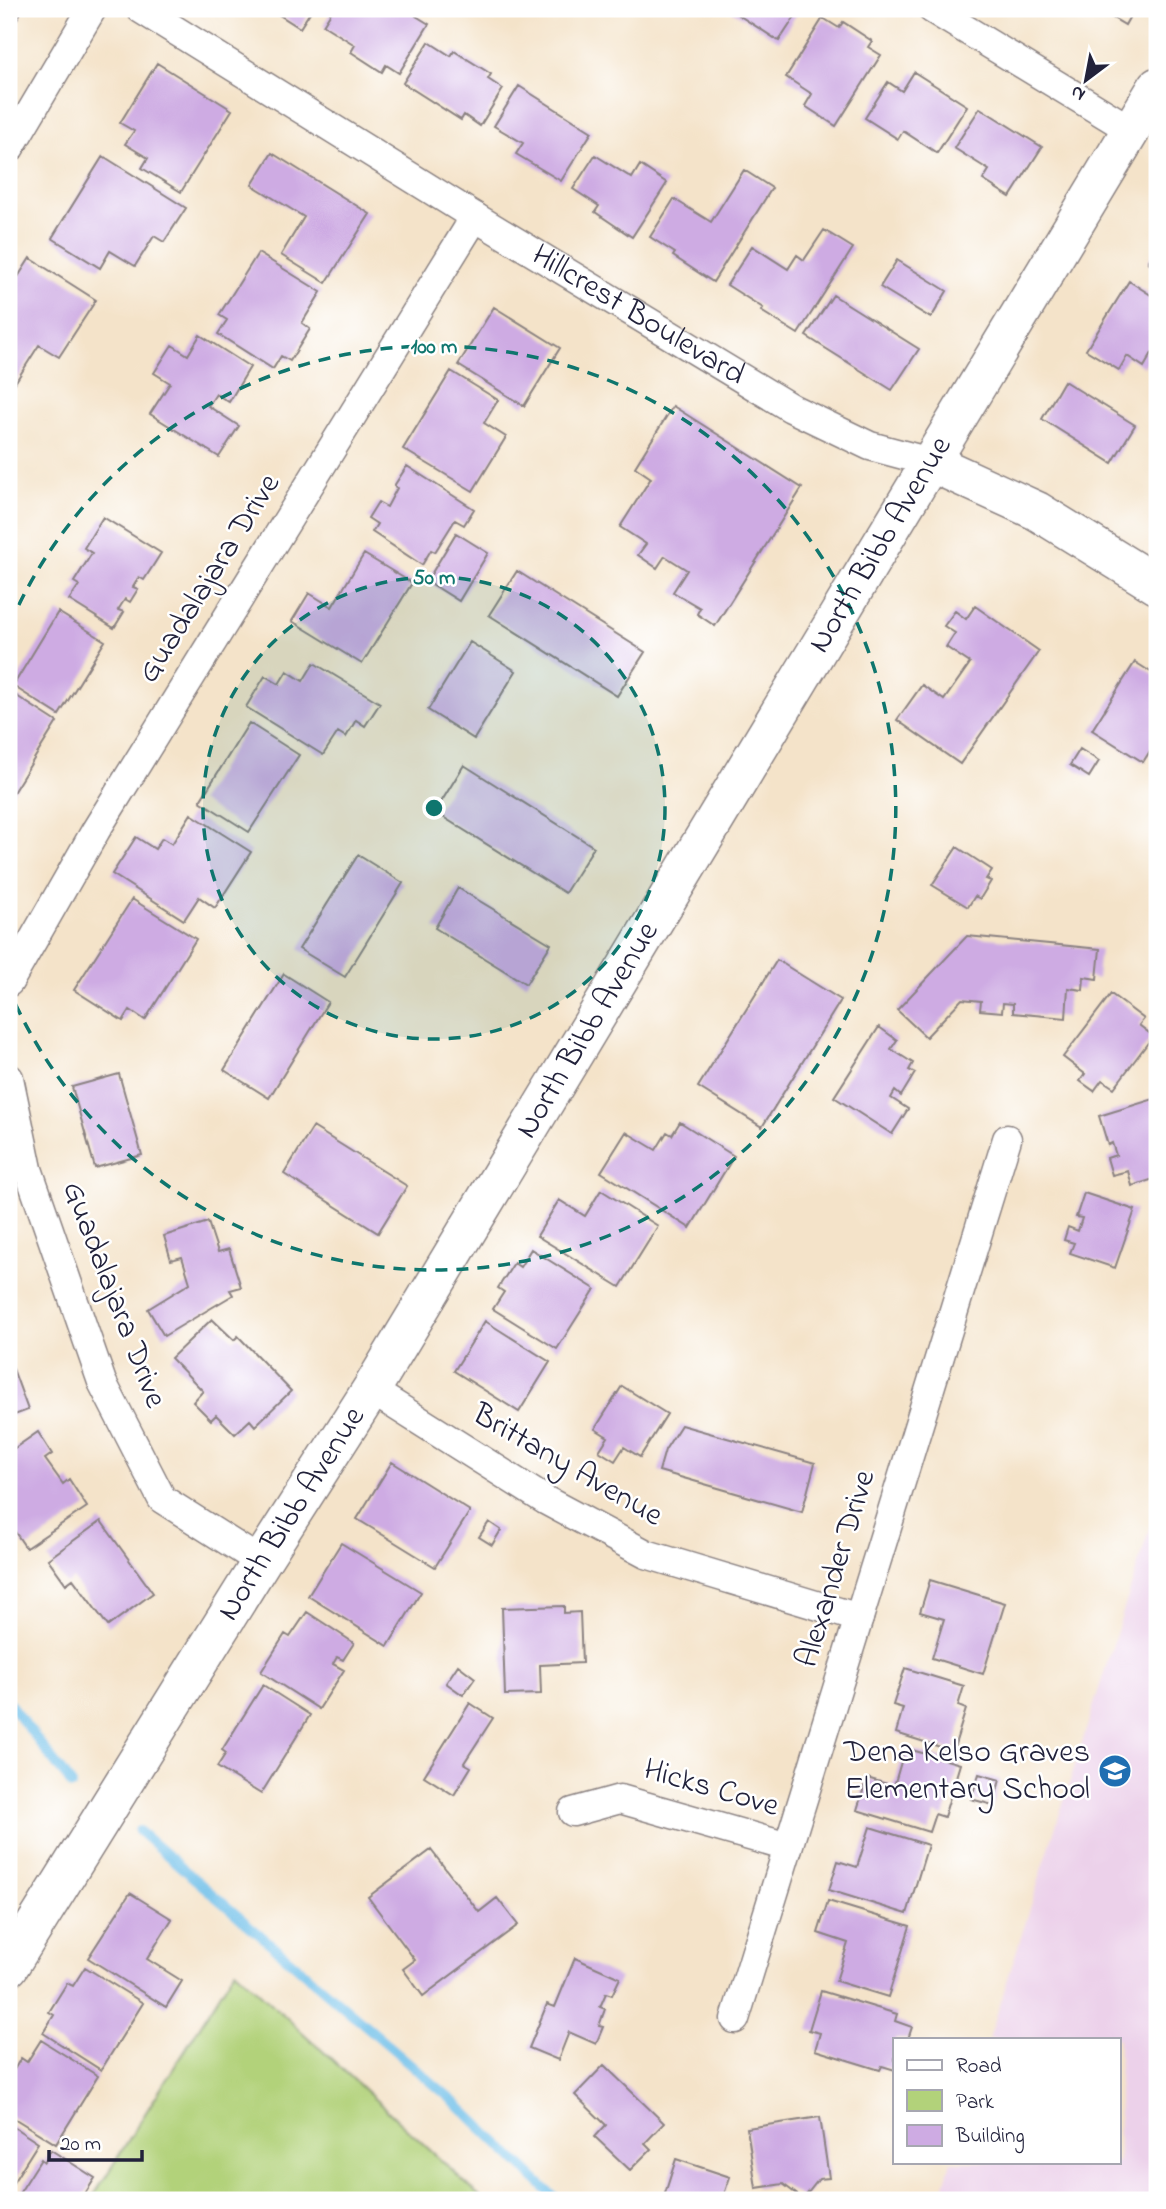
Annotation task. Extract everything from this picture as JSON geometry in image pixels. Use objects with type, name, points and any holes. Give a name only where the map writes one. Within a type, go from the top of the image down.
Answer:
[{"type":"main road","name":"North Bibb Avenue","points":[[9,1967],[371,1390],[1157,87]]},
{"type":"main road","name":"Hillcrest Boulevard","points":[[930,461],[1037,511],[1157,585]]},
{"type":"street","points":[[9,149],[92,9]]},
{"type":"street","name":"Hillcrest Boulevard","points":[[141,9],[475,217],[791,408],[870,446],[930,461]]},
{"type":"street","points":[[932,9],[1131,130]]},
{"type":"street","name":"Guadalajara Drive","points":[[9,982],[96,830],[475,217]]},
{"type":"street","name":"Guadalajara Drive","points":[[9,1078],[28,1169],[102,1382],[162,1499],[261,1562]]},
{"type":"street","name":"Alexander Drive","points":[[735,2019],[1007,1139]]},
{"type":"street","name":"Brittany Avenue","points":[[371,1390],[545,1500],[646,1554],[859,1618]]},
{"type":"street","name":"Hicks Cove","points":[[573,1812],[620,1799],[788,1847]]},
{"type":"shaded area","name":"Dena Kelso Graves Elementary School","points":[[1157,1504],[1157,2200],[939,2200],[950,2164],[1120,2164],[1120,2038],[989,2038]]},
{"type":"green space","points":[[235,1970],[484,2200],[91,2200]]},
{"type":"building","points":[[9,9],[23,9],[9,32]]},
{"type":"building","points":[[270,9],[312,9],[300,28]]},
{"type":"building","points":[[333,9],[421,9],[416,16],[429,24],[399,73],[386,65],[382,72],[351,52],[355,45],[323,25]]},
{"type":"building","points":[[729,9],[800,9],[779,41]]},
{"type":"building","points":[[1080,9],[1097,9],[1093,16]]},
{"type":"building","points":[[1098,9],[1134,9],[1125,25]]},
{"type":"building","points":[[823,18],[839,28],[843,22],[872,41],[868,47],[881,55],[836,126],[805,106],[812,94],[786,77]]},
{"type":"building","points":[[429,42],[451,56],[454,51],[491,74],[488,79],[503,89],[480,126],[464,115],[461,120],[403,83]]},
{"type":"building","points":[[157,63],[232,110],[181,192],[142,168],[148,158],[125,144],[134,131],[120,123]]},
{"type":"building","points":[[914,72],[967,106],[937,153],[903,131],[898,139],[865,118],[888,82],[902,91]]},
{"type":"building","points":[[519,86],[592,132],[561,181],[516,154],[523,143],[494,126]]},
{"type":"building","points":[[980,108],[1042,147],[1010,197],[983,180],[989,170],[954,148]]},
{"type":"building","points":[[272,153],[370,214],[326,283],[281,255],[304,217],[252,185]]},
{"type":"building","points":[[595,155],[632,178],[640,165],[667,183],[632,237],[595,212],[599,206],[573,189]]},
{"type":"building","points":[[103,156],[186,208],[164,242],[154,236],[135,266],[110,251],[100,268],[52,238]]},
{"type":"building","points":[[744,170],[772,188],[713,282],[650,237],[674,199],[711,222]]},
{"type":"building","points":[[824,230],[853,248],[798,334],[727,285],[752,246],[788,269],[797,255],[804,260]]},
{"type":"building","points":[[1157,247],[1157,268],[1148,262]]},
{"type":"building","points":[[258,253],[321,292],[302,323],[310,329],[290,361],[281,356],[273,369],[218,334],[227,320],[219,315]]},
{"type":"building","points":[[30,258],[96,300],[59,357],[39,345],[13,386],[9,384],[9,291]]},
{"type":"building","points":[[897,260],[947,291],[931,318],[880,287]]},
{"type":"building","points":[[1129,281],[1157,299],[1157,357],[1152,353],[1144,367],[1127,356],[1119,370],[1086,350]]},
{"type":"building","points":[[833,295],[919,349],[892,390],[806,336]]},
{"type":"building","points":[[494,307],[560,348],[524,406],[458,365]]},
{"type":"building","points":[[200,335],[250,367],[229,402],[216,394],[208,406],[239,426],[219,457],[150,414],[170,383],[154,373],[172,345],[188,355]]},
{"type":"building","points":[[451,371],[498,400],[484,423],[506,437],[473,491],[403,449]]},
{"type":"building","points":[[1064,381],[1135,425],[1112,463],[1042,419]]},
{"type":"building","points":[[673,406],[802,488],[715,626],[697,614],[700,608],[673,592],[687,570],[665,556],[657,568],[638,555],[646,544],[620,527],[651,478],[635,467]]},
{"type":"building","points":[[407,466],[474,509],[464,525],[455,520],[435,552],[431,550],[422,565],[372,532],[377,524],[368,518],[378,502],[387,507],[397,488],[394,486]]},
{"type":"building","points":[[103,517],[161,553],[144,580],[139,577],[133,587],[138,589],[130,602],[125,599],[118,610],[124,612],[114,628],[69,600],[79,585],[74,582],[92,553],[84,548]]},
{"type":"building","points":[[456,533],[488,553],[459,601],[427,581]]},
{"type":"building","points":[[364,554],[412,583],[362,664],[292,621],[309,593],[332,607]]},
{"type":"building","points":[[517,571],[645,652],[617,696],[489,615]]},
{"type":"building","points":[[975,606],[1039,651],[960,764],[897,720],[922,685],[944,700],[970,663],[946,647],[955,633],[944,626],[955,611],[966,619]]},
{"type":"building","points":[[58,612],[105,641],[59,715],[13,686]]},
{"type":"building","points":[[470,642],[516,671],[474,739],[428,710]]},
{"type":"building","points":[[1135,662],[1157,676],[1157,745],[1155,743],[1143,762],[1092,730]]},
{"type":"building","points":[[314,663],[380,703],[365,726],[356,720],[346,737],[338,732],[323,755],[246,707],[265,676],[279,684],[287,671],[303,681]]},
{"type":"building","points":[[9,691],[57,722],[9,799]]},
{"type":"building","points":[[249,723],[299,755],[249,832],[200,801]]},
{"type":"building","points":[[1080,749],[1099,761],[1089,777],[1070,765]]},
{"type":"building","points":[[464,765],[594,847],[565,893],[435,812]]},
{"type":"building","points":[[191,814],[251,852],[215,908],[199,897],[184,920],[112,874],[136,837],[155,849],[162,838],[172,844]]},
{"type":"building","points":[[957,847],[992,870],[986,879],[991,881],[980,899],[975,896],[968,907],[932,885]]},
{"type":"building","points":[[358,855],[403,883],[345,977],[299,949]]},
{"type":"building","points":[[458,888],[551,944],[526,984],[435,928]]},
{"type":"building","points":[[132,899],[196,939],[145,1020],[130,1010],[123,1021],[74,990]]},
{"type":"building","points":[[967,936],[1100,949],[1097,979],[1084,977],[1083,990],[1068,988],[1066,1018],[1013,1013],[1013,1004],[1003,1003],[1002,1012],[980,1010],[981,1001],[962,999],[926,1037],[897,1010]]},
{"type":"building","points":[[777,960],[841,1000],[762,1127],[698,1087]]},
{"type":"building","points":[[284,974],[328,1002],[269,1098],[224,1070]]},
{"type":"building","points":[[1111,994],[1144,1019],[1139,1025],[1153,1036],[1114,1088],[1102,1080],[1094,1091],[1080,1081],[1085,1074],[1063,1057]]},
{"type":"building","points":[[879,1027],[897,1040],[891,1049],[913,1063],[909,1070],[915,1073],[901,1096],[895,1091],[891,1098],[908,1109],[892,1134],[834,1097]]},
{"type":"building","points":[[119,1074],[142,1155],[95,1168],[72,1087]]},
{"type":"building","points":[[1157,1098],[1157,1178],[1132,1186],[1128,1171],[1112,1175],[1107,1158],[1116,1155],[1112,1143],[1108,1145],[1099,1116]]},
{"type":"building","points":[[680,1122],[734,1156],[690,1228],[601,1172],[626,1132],[656,1150],[667,1132],[672,1135]]},
{"type":"building","points":[[313,1127],[407,1186],[378,1233],[284,1174]]},
{"type":"building","points":[[601,1190],[658,1226],[620,1287],[537,1236],[559,1200],[585,1216]]},
{"type":"building","points":[[1084,1193],[1135,1210],[1115,1268],[1070,1253],[1074,1243],[1064,1240],[1068,1227],[1078,1231],[1082,1218],[1076,1217]]},
{"type":"building","points":[[208,1222],[218,1252],[229,1249],[241,1287],[230,1290],[233,1295],[164,1336],[148,1309],[190,1283],[182,1257],[171,1260],[164,1236]]},
{"type":"building","points":[[531,1249],[595,1289],[557,1349],[493,1309],[504,1292],[498,1288],[514,1263],[520,1267]]},
{"type":"building","points":[[212,1319],[234,1340],[238,1336],[291,1391],[255,1426],[250,1420],[235,1434],[216,1415],[211,1420],[193,1402],[203,1391],[171,1358]]},
{"type":"building","points":[[485,1321],[550,1362],[519,1412],[454,1371]]},
{"type":"building","points":[[9,1358],[28,1410],[9,1417]]},
{"type":"building","points":[[622,1386],[667,1414],[640,1457],[624,1447],[615,1461],[599,1451],[608,1437],[595,1429]]},
{"type":"building","points":[[681,1425],[815,1463],[802,1512],[659,1471],[665,1450]]},
{"type":"building","points":[[38,1432],[52,1454],[45,1459],[63,1484],[69,1479],[87,1507],[26,1548],[9,1523],[9,1512],[15,1508],[9,1499],[9,1452]]},
{"type":"building","points":[[392,1462],[470,1511],[435,1567],[357,1519]]},
{"type":"building","points":[[101,1521],[153,1593],[108,1626],[73,1579],[66,1584],[48,1559]]},
{"type":"building","points":[[489,1522],[501,1530],[492,1545],[479,1537]]},
{"type":"building","points":[[341,1543],[421,1592],[388,1646],[308,1596]]},
{"type":"building","points":[[930,1580],[1005,1603],[983,1674],[932,1658],[944,1619],[920,1612]]},
{"type":"building","points":[[564,1606],[564,1613],[580,1612],[582,1663],[540,1665],[541,1694],[505,1695],[502,1608]]},
{"type":"building","points":[[307,1612],[354,1643],[343,1660],[337,1657],[333,1664],[344,1670],[319,1709],[261,1672],[285,1634],[290,1637]]},
{"type":"building","points":[[458,1665],[475,1678],[463,1695],[446,1683]]},
{"type":"building","points":[[905,1668],[964,1686],[958,1706],[966,1709],[953,1751],[896,1733],[903,1708],[893,1705]]},
{"type":"building","points":[[263,1685],[310,1715],[261,1794],[217,1767],[226,1753],[222,1750]]},
{"type":"building","points":[[470,1703],[493,1718],[464,1763],[471,1767],[454,1795],[424,1776]]},
{"type":"building","points":[[905,1748],[960,1764],[944,1817],[935,1814],[929,1832],[857,1810],[867,1778],[894,1786]]},
{"type":"building","points":[[979,1774],[1000,1780],[993,1805],[971,1799]]},
{"type":"building","points":[[870,1827],[928,1845],[907,1914],[829,1890],[838,1861],[857,1867]]},
{"type":"building","points":[[431,1850],[479,1912],[497,1898],[518,1925],[423,1996],[403,1969],[415,1960],[368,1897]]},
{"type":"building","points":[[130,1893],[172,1919],[147,1959],[182,1981],[166,2007],[88,1958]]},
{"type":"building","points":[[828,1901],[910,1926],[888,1997],[836,1981],[848,1943],[818,1933]]},
{"type":"building","points":[[575,1958],[620,1978],[612,1995],[606,1993],[600,2007],[605,2009],[599,2026],[603,2027],[596,2044],[569,2032],[558,2060],[529,2048],[547,2004],[555,2007]]},
{"type":"building","points":[[85,1967],[143,2003],[101,2070],[43,2033],[54,2015],[49,2012],[67,1983],[73,1986]]},
{"type":"building","points":[[821,1991],[897,2014],[895,2021],[912,2027],[908,2038],[893,2038],[893,2069],[882,2066],[880,2070],[815,2050],[820,2033],[809,2030]]},
{"type":"building","points":[[41,2040],[98,2076],[56,2144],[9,2115],[9,2078],[21,2058],[27,2062]]},
{"type":"building","points":[[604,2065],[664,2123],[645,2143],[651,2149],[630,2170],[595,2137],[606,2125],[575,2095]]},
{"type":"building","points":[[820,2117],[829,2178],[819,2179],[803,2199],[783,2184],[756,2188],[747,2128]]},
{"type":"building","points":[[9,2124],[38,2143],[9,2189]]},
{"type":"building","points":[[51,2150],[95,2178],[81,2200],[15,2200],[41,2159],[44,2162]]},
{"type":"building","points":[[676,2159],[730,2177],[722,2200],[663,2200]]},
{"type":"waterway","points":[[9,1703],[72,1785]]},
{"type":"waterway","points":[[139,1831],[457,2104],[557,2200]]},
{"type":"place","name":"Dena Kelso Graves Elementary School","points":[[1115,1771]]}]
